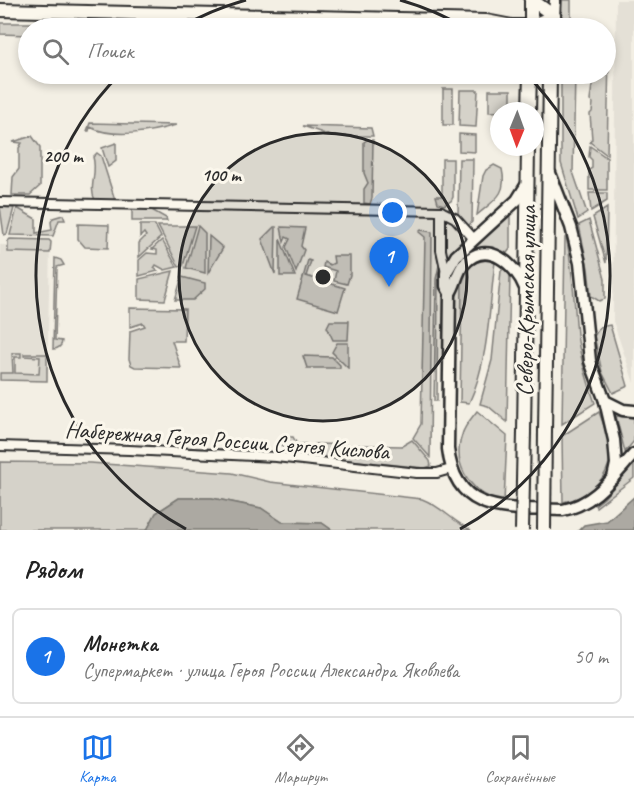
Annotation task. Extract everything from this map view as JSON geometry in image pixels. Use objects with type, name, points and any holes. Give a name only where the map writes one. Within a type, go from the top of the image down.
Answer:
[{"type":"main road","points":[[532,0],[550,18]]},
{"type":"main road","points":[[531,18],[532,0]]},
{"type":"main road","points":[[0,10],[353,18]]},
{"type":"main road","points":[[529,102],[530,84]]},
{"type":"main road","name":"Северо-Крымская улица","points":[[544,530],[550,84]]},
{"type":"main road","name":"Северо-Крымская улица","points":[[522,530],[528,156]]},
{"type":"street","points":[[554,18],[555,0]]},
{"type":"street","points":[[549,173],[571,227],[580,263],[590,361],[613,429],[616,452],[613,478]]},
{"type":"street","points":[[446,273],[456,256],[517,200],[527,184]]},
{"type":"street","points":[[0,202],[441,211],[455,218],[474,239]]},
{"type":"street","points":[[441,211],[441,250],[446,286],[450,293]]},
{"type":"street","points":[[526,290],[521,277],[504,259],[491,254],[481,254],[465,262],[450,293],[448,449],[451,469],[464,490],[487,505],[503,508],[563,510],[573,508],[592,499],[634,454]]},
{"type":"street","points":[[605,401],[623,410],[634,411]]},
{"type":"street","name":"Набережная Героя России Сергея Кислова","points":[[0,446],[276,457],[417,473],[437,473],[451,469]]},
{"type":"shaded area","points":[[562,0],[571,0],[571,18],[562,18]]},
{"type":"shaded area","points":[[616,0],[634,0],[634,383],[613,321]]},
{"type":"shaded area","points":[[0,23],[18,23],[18,35],[0,34]]},
{"type":"shaded area","points":[[561,84],[575,84],[573,172],[587,213],[578,219],[561,163]]},
{"type":"shaded area","points":[[592,84],[608,84],[607,155],[590,142],[592,139],[590,114],[593,103],[590,101]]},
{"type":"shaded area","points":[[443,89],[453,89],[453,125],[443,125]]},
{"type":"shaded area","points":[[460,90],[478,90],[476,127],[459,126]]},
{"type":"shaded area","points":[[489,90],[511,90],[511,102],[490,102],[489,112]]},
{"type":"shaded area","points":[[90,123],[176,125],[144,132],[110,133],[90,127],[87,131]]},
{"type":"shaded area","points":[[303,126],[371,128],[373,136],[331,136]]},
{"type":"shaded area","points":[[459,134],[475,135],[475,152],[459,151]]},
{"type":"shaded area","points":[[32,136],[40,147],[40,186],[30,195],[12,195],[13,177],[19,169],[19,148],[22,143],[13,142]]},
{"type":"shaded area","points":[[373,140],[370,204],[364,203],[364,189],[368,183],[364,173],[364,142]]},
{"type":"shaded area","points":[[116,143],[116,161],[108,167],[102,148]]},
{"type":"shaded area","points":[[590,146],[607,158],[607,190],[589,190],[589,170],[592,168],[592,160],[589,157]]},
{"type":"shaded area","points":[[97,153],[101,156],[115,200],[95,200],[93,195],[93,157]]},
{"type":"shaded area","points":[[442,159],[453,159],[453,197],[444,205],[438,203],[436,196],[442,196]]},
{"type":"shaded area","points":[[459,159],[473,159],[472,222],[466,228],[458,216]]},
{"type":"shaded area","points":[[494,165],[502,169],[501,191],[494,201],[477,215],[483,176],[486,170]]},
{"type":"shaded area","points":[[589,193],[607,193],[607,201],[591,211]]},
{"type":"shaded area","points":[[0,207],[14,208],[7,234],[4,235]]},
{"type":"shaded area","points":[[17,208],[36,219],[36,233],[52,230],[53,218],[63,215],[65,220],[59,220],[53,236],[10,235]]},
{"type":"shaded area","points":[[607,208],[606,263],[593,217]]},
{"type":"shaded area","points":[[132,209],[150,209],[166,218],[167,221],[132,221]]},
{"type":"shaded area","points":[[510,215],[510,249],[507,253],[492,247],[471,249]]},
{"type":"shaded area","points":[[589,220],[605,279],[605,299],[599,301],[591,296],[579,225]]},
{"type":"shaded area","points":[[78,224],[109,225],[108,248],[85,247],[78,239]]},
{"type":"shaded area","points":[[140,225],[155,225],[161,237],[139,257],[139,243],[146,236],[144,233],[140,237]]},
{"type":"shaded area","points":[[158,226],[195,226],[183,266],[179,267]]},
{"type":"shaded area","points":[[198,226],[205,233],[205,273],[186,268]]},
{"type":"shaded area","points":[[276,227],[275,274],[262,239]]},
{"type":"shaded area","points":[[281,227],[305,228],[301,246],[304,250],[296,272],[286,247],[290,239],[286,237],[284,242]]},
{"type":"shaded area","points":[[421,230],[432,232],[430,457],[413,438],[421,424],[425,237],[419,232]]},
{"type":"shaded area","points":[[209,236],[223,248],[208,273]]},
{"type":"shaded area","points":[[566,236],[572,273],[578,343],[595,403],[562,424],[565,238]]},
{"type":"shaded area","points":[[10,239],[49,240],[51,242],[50,253],[8,252]]},
{"type":"shaded area","points":[[280,239],[295,276],[280,276]]},
{"type":"shaded area","points":[[162,240],[177,267],[165,270],[156,265],[154,268],[158,271],[139,276],[139,260],[147,253],[157,254],[157,250],[152,249]]},
{"type":"shaded area","points":[[0,245],[50,246],[47,381],[0,380]]},
{"type":"shaded area","points":[[333,256],[350,256],[350,275],[347,284],[334,281],[336,271],[323,267],[324,262],[330,265],[334,263]]},
{"type":"shaded area","points":[[55,258],[61,260],[64,265],[57,267],[55,340],[62,341],[62,343],[53,349]]},
{"type":"shaded area","points":[[308,260],[311,261],[306,276],[345,288],[338,311],[297,299]]},
{"type":"shaded area","points":[[488,260],[495,262],[481,369],[469,403],[460,402],[462,283],[470,266]]},
{"type":"shaded area","points":[[440,261],[437,401],[434,401],[436,279]]},
{"type":"shaded area","points":[[505,268],[510,274],[507,422],[488,406],[480,404],[492,360],[501,271]]},
{"type":"shaded area","points":[[173,271],[165,300],[139,299],[139,279]]},
{"type":"shaded area","points":[[182,277],[205,283],[205,289],[193,300],[175,300]]},
{"type":"shaded area","points":[[130,308],[185,309],[184,341],[172,341],[181,368],[131,365],[129,359],[130,331],[145,326],[143,323],[130,327]]},
{"type":"shaded area","points":[[330,321],[349,321],[348,340],[333,340],[327,327]]},
{"type":"shaded area","points":[[610,325],[628,386],[613,393],[602,372],[594,336],[600,327]]},
{"type":"shaded area","points":[[337,343],[348,343],[348,368],[332,352]]},
{"type":"shaded area","points":[[12,353],[21,353],[21,357],[15,357],[15,373],[39,374],[40,357],[24,356],[24,354],[47,354],[47,381],[0,380],[0,373],[13,373]]},
{"type":"shaded area","points":[[303,356],[332,357],[340,368],[307,368]]},
{"type":"shaded area","points":[[477,411],[507,436],[504,502],[483,494],[474,487],[462,469],[459,447],[462,435],[466,425]]},
{"type":"shaded area","points":[[599,412],[610,447],[608,467],[597,484],[590,490],[573,500],[563,502],[562,436]]},
{"type":"shaded area","points":[[616,416],[634,418],[634,441],[625,452]]},
{"type":"shaded area","points":[[293,437],[297,444],[306,444],[306,450],[314,450],[315,444],[402,446],[412,440],[430,461],[431,466],[425,468],[291,454],[285,452],[282,446],[284,439]]},
{"type":"shaded area","points":[[0,462],[90,463],[232,473],[270,482],[422,499],[471,530],[332,530],[322,523],[282,522],[261,508],[212,498],[179,498],[156,513],[147,530],[0,530]]},
{"type":"shaded area","points":[[634,464],[634,478],[596,507],[595,505]]},
{"type":"shaded area","points":[[634,497],[634,530],[579,530],[584,525],[607,521]]},
{"type":"shaded area","points":[[179,498],[212,498],[261,508],[282,522],[322,523],[332,530],[147,530],[156,513]]},
{"type":"place","name":"Монетка","points":[[389,287]]}]
